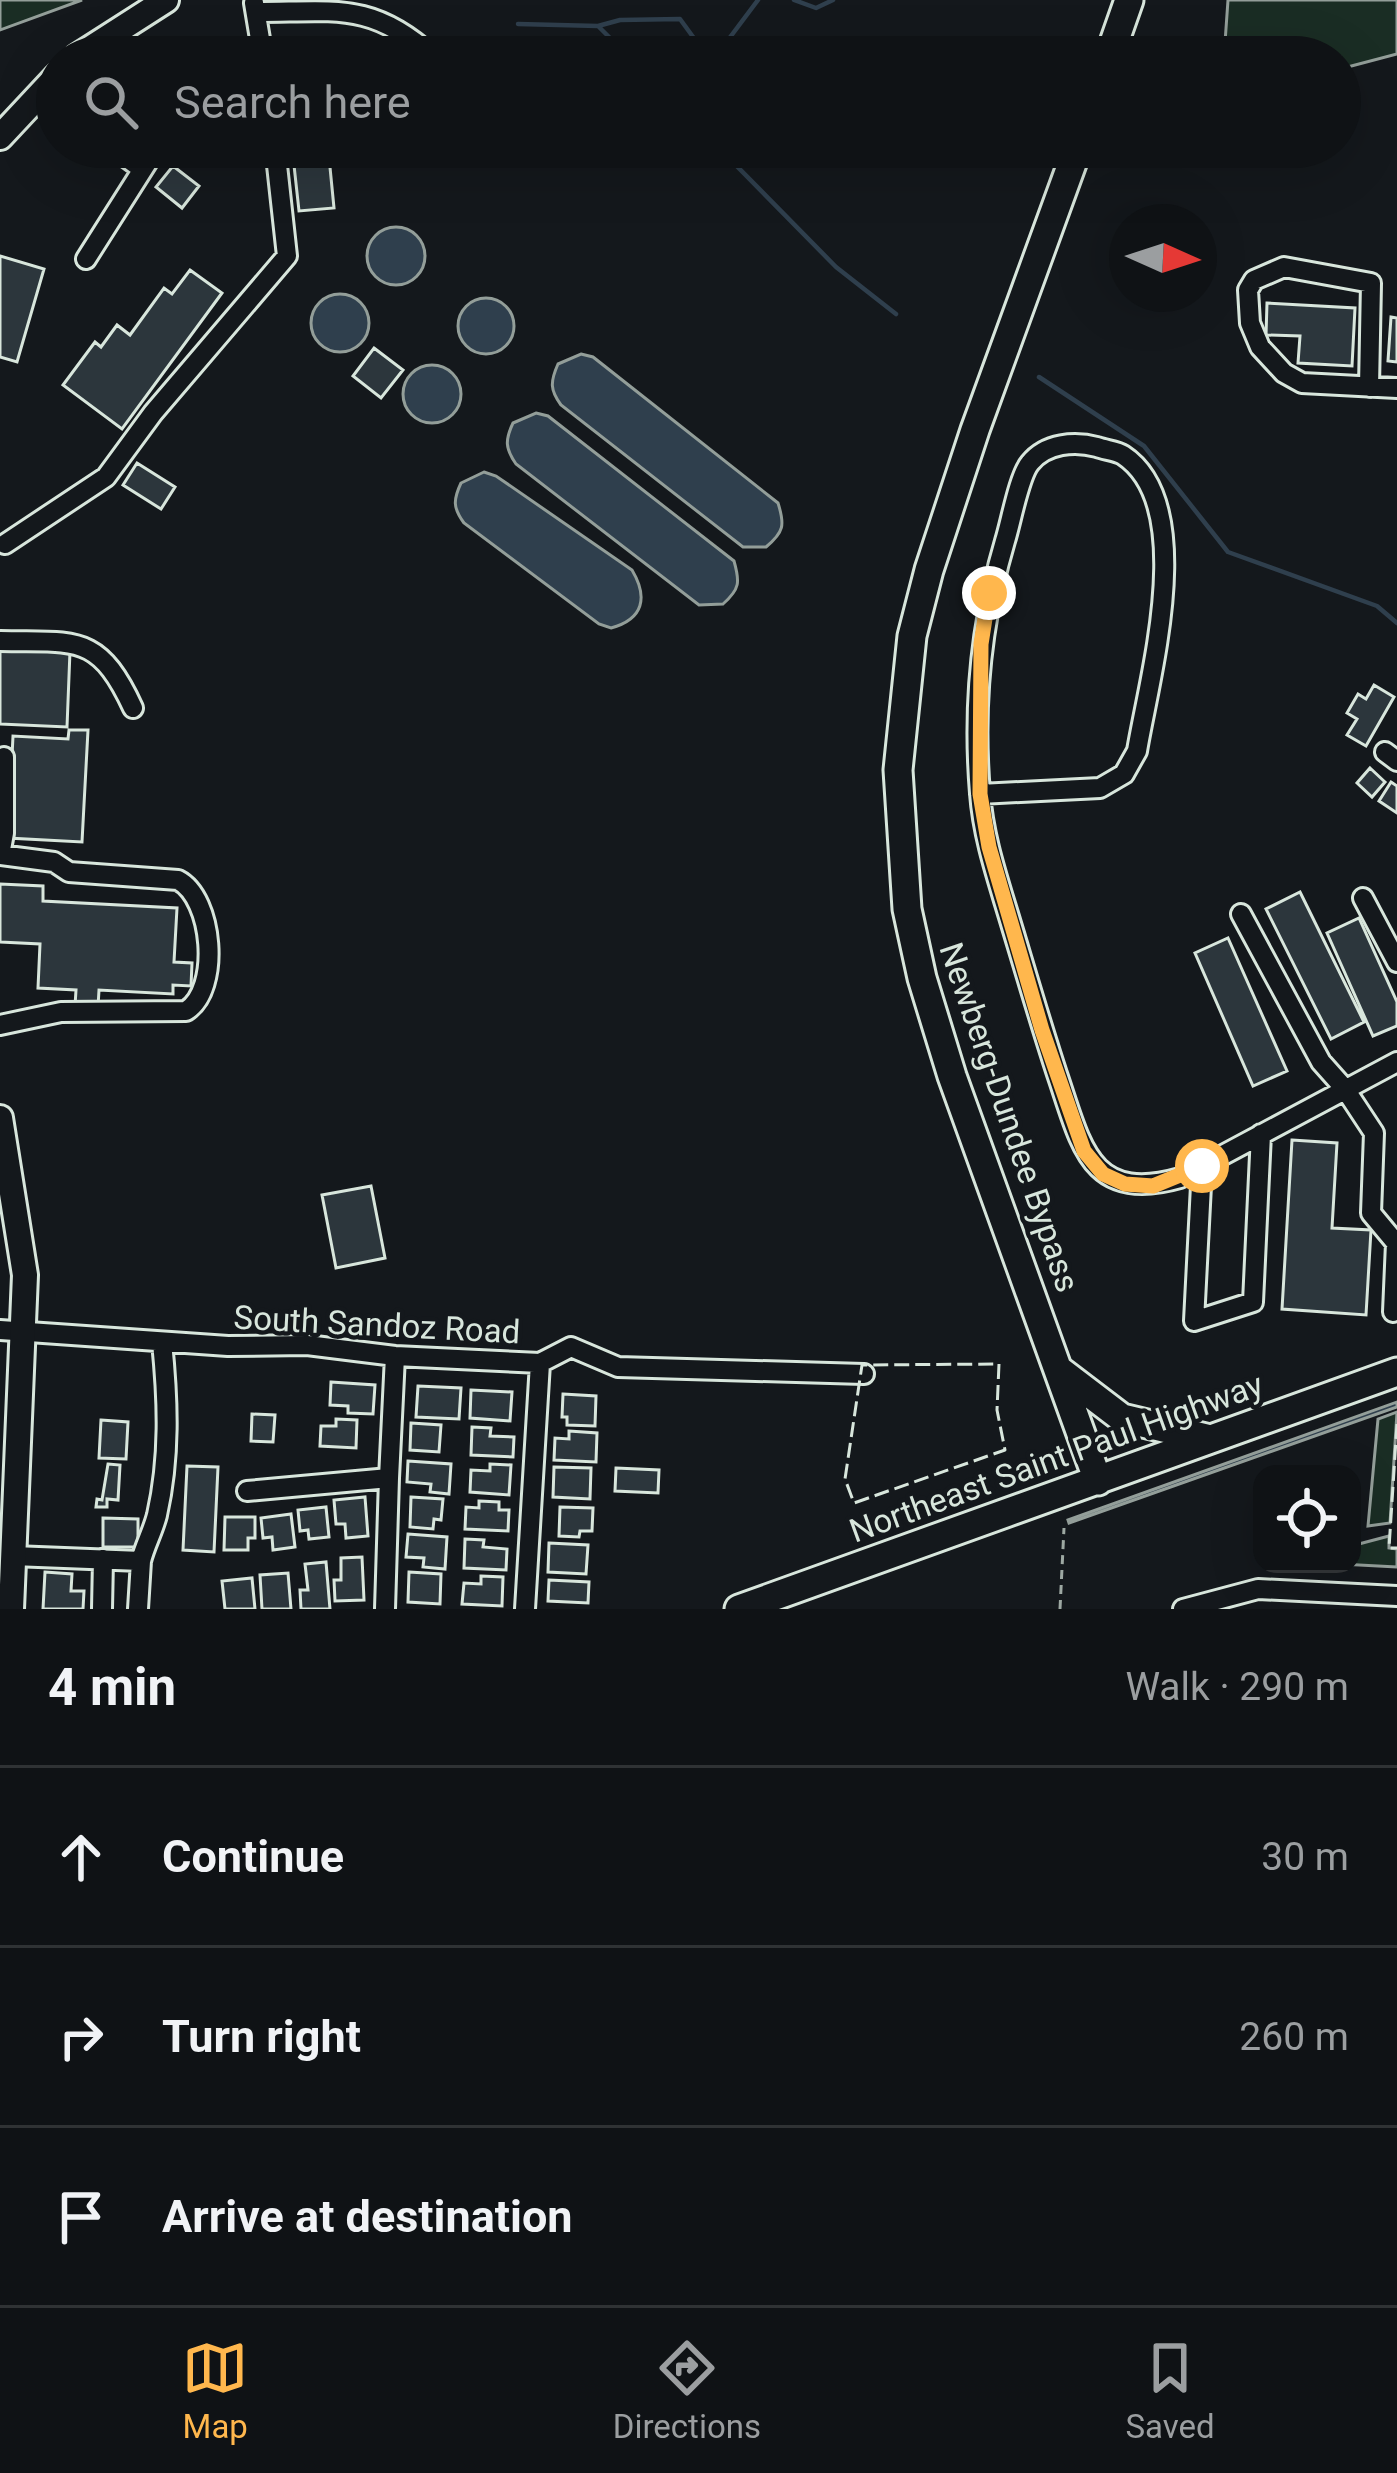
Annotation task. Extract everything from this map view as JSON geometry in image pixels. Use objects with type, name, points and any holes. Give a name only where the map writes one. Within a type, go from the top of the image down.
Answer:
[{"type":"highway","points":[[1117,36],[1130,0]]},
{"type":"highway","name":"Newberg-Dundee Bypass","points":[[1070,168],[929,570],[912,636],[898,770],[908,909],[922,978],[952,1076],[1098,1480]]},
{"type":"highway","points":[[1057,1368],[1122,1418],[1210,1438]]},
{"type":"highway","name":"Northeast Saint Paul Highway","points":[[739,1609],[1397,1372]]},
{"type":"main road","points":[[110,36],[166,0]]},
{"type":"main road","points":[[4,123],[36,95]]},
{"type":"main road","points":[[0,1118],[12,1257],[11,1609]]},
{"type":"street","points":[[260,36],[255,6],[371,16],[409,36]]},
{"type":"street","points":[[86,259],[139,168]]},
{"type":"street","points":[[2,548],[106,477],[153,413],[287,256],[277,168]]},
{"type":"street","points":[[1370,387],[1370,283],[1284,267],[1254,280],[1248,290],[1250,323],[1260,347],[1284,374],[1302,383],[1370,387],[1397,388]]},
{"type":"street","points":[[980,794],[1100,788],[1124,774],[1137,751],[1163,591],[1164,540],[1151,486],[1123,455],[1082,442],[1054,447],[1029,464],[989,593],[981,644],[980,794],[989,847],[1042,1030],[1084,1151],[1103,1174],[1125,1184],[1153,1186],[1180,1178],[1397,1062]]},
{"type":"street","points":[[0,641],[77,643],[99,654],[120,680],[133,708]]},
{"type":"street","points":[[0,1025],[61,1012],[186,1011],[204,995],[209,977],[208,945],[197,895],[189,885],[178,880],[69,872],[54,862],[0,855],[4,757]]},
{"type":"street","points":[[1363,898],[1397,962]]},
{"type":"street","points":[[1241,914],[1321,1062],[1374,1133],[1371,1214],[1396,1244],[1393,1312]]},
{"type":"street","points":[[1202,1166],[1194,1322],[1253,1302],[1262,1134]]},
{"type":"street","name":"South Sandoz Road","points":[[12,1332],[308,1345],[394,1356],[539,1363],[571,1347],[618,1367],[864,1374]]},
{"type":"street","points":[[138,1609],[141,1561],[156,1520],[164,1474],[169,1408],[162,1342]]},
{"type":"street","points":[[385,1609],[394,1356]]},
{"type":"street","points":[[525,1609],[539,1363]]},
{"type":"street","points":[[248,1490],[389,1478]]},
{"type":"street","points":[[13,1556],[141,1561]]},
{"type":"street","points":[[102,1609],[104,1559]]},
{"type":"street","points":[[1291,1609],[1292,1588]]},
{"type":"street","points":[[1184,1609],[1230,1593],[1292,1588],[1397,1596]]},
{"type":"path","points":[[1060,1609],[1064,1528]]},
{"type":"green space","points":[[0,0],[82,0],[0,30]]},
{"type":"green space","points":[[1228,0],[1397,0],[1397,54],[1361,63],[1361,36],[1225,36]]},
{"type":"green space","points":[[1397,1412],[1390,1523],[1368,1526],[1378,1419]]},
{"type":"green space","points":[[1389,1536],[1389,1548],[1397,1549],[1397,1567],[1361,1565],[1361,1543]]},
{"type":"water","points":[[396,227],[416,236],[425,256],[416,276],[396,285],[376,276],[367,256],[376,236]]},
{"type":"water","points":[[340,294],[360,303],[369,323],[360,343],[340,352],[320,343],[311,323],[320,303]]},
{"type":"water","points":[[486,298],[506,306],[514,326],[506,346],[486,354],[466,346],[458,326],[466,306]]},
{"type":"water","points":[[581,354],[593,357],[778,503],[781,528],[772,542],[766,547],[743,547],[561,405],[553,390],[555,370]]},
{"type":"water","points":[[432,365],[452,374],[461,394],[452,414],[432,423],[412,414],[403,394],[412,374]]},
{"type":"water","points":[[536,413],[548,416],[734,561],[737,585],[729,599],[723,604],[699,605],[516,464],[508,448],[510,429]]},
{"type":"water","points":[[484,472],[632,570],[641,598],[636,613],[611,628],[599,624],[464,523],[456,508],[458,489]]},
{"type":"water","points":[[1397,1402],[1397,1407],[1069,1523],[1068,1520]]},
{"type":"building","points":[[171,168],[199,186],[182,208],[156,187]]},
{"type":"building","points":[[294,168],[330,168],[334,208],[299,211]]},
{"type":"building","points":[[0,256],[44,269],[17,362],[0,357]]},
{"type":"building","points":[[190,270],[222,293],[122,429],[63,385],[95,342],[101,347],[117,325],[130,335],[164,288],[172,294]]},
{"type":"building","points":[[1267,303],[1355,308],[1352,366],[1298,363],[1300,336],[1266,335]]},
{"type":"building","points":[[1391,317],[1397,318],[1397,362],[1388,361]]},
{"type":"building","points":[[374,348],[403,370],[381,398],[353,376]]},
{"type":"building","points":[[137,463],[175,487],[161,509],[123,485]]},
{"type":"building","points":[[0,648],[70,651],[67,727],[0,724]]},
{"type":"building","points":[[1374,685],[1394,697],[1366,746],[1347,735],[1357,719],[1347,713],[1358,694],[1366,699]]},
{"type":"building","points":[[69,730],[88,730],[82,842],[8,838],[13,736],[68,739]]},
{"type":"building","points":[[1370,768],[1385,782],[1372,797],[1357,783]]},
{"type":"building","points":[[1391,782],[1397,786],[1397,813],[1379,801]]},
{"type":"building","points":[[0,884],[43,886],[43,901],[177,908],[174,962],[192,963],[191,986],[173,985],[173,994],[99,990],[98,1007],[75,1006],[76,990],[38,988],[40,944],[0,942]]},
{"type":"building","points":[[1300,892],[1364,1022],[1331,1039],[1266,909]]},
{"type":"building","points":[[1359,918],[1397,1002],[1397,1026],[1373,1036],[1327,933]]},
{"type":"building","points":[[1228,938],[1287,1071],[1253,1086],[1195,953]]},
{"type":"building","points":[[1292,1140],[1337,1143],[1332,1228],[1371,1230],[1366,1315],[1282,1309]]},
{"type":"building","points":[[371,1186],[385,1258],[336,1268],[322,1195]]},
{"type":"building","points":[[331,1382],[375,1385],[373,1414],[348,1413],[348,1406],[330,1405]]},
{"type":"building","points":[[418,1386],[461,1388],[459,1419],[416,1417]]},
{"type":"building","points":[[471,1390],[512,1392],[510,1421],[470,1418]]},
{"type":"building","points":[[563,1394],[596,1396],[595,1426],[567,1425],[567,1417],[562,1417]]},
{"type":"building","points":[[252,1414],[275,1415],[273,1442],[251,1441]]},
{"type":"building","points":[[336,1419],[357,1420],[356,1448],[320,1446],[321,1426],[336,1426]]},
{"type":"building","points":[[101,1420],[128,1422],[126,1459],[99,1458]]},
{"type":"building","points":[[411,1423],[441,1425],[439,1452],[410,1450]]},
{"type":"building","points":[[472,1427],[491,1428],[490,1436],[514,1437],[513,1457],[471,1455]]},
{"type":"building","points":[[569,1431],[597,1433],[596,1462],[554,1460],[555,1438],[569,1439]]},
{"type":"building","points":[[408,1461],[451,1464],[449,1494],[430,1492],[431,1484],[407,1482]]},
{"type":"building","points":[[108,1464],[120,1465],[118,1500],[107,1499],[107,1507],[96,1507],[97,1499],[102,1500]]},
{"type":"building","points":[[490,1464],[511,1465],[509,1495],[470,1492],[471,1470],[490,1471]]},
{"type":"building","points":[[187,1466],[218,1467],[214,1552],[183,1550]]},
{"type":"building","points":[[554,1467],[591,1468],[590,1499],[553,1497]]},
{"type":"building","points":[[616,1468],[659,1470],[658,1493],[615,1491]]},
{"type":"building","points":[[365,1497],[368,1536],[346,1538],[345,1524],[336,1524],[334,1500]]},
{"type":"building","points":[[411,1497],[443,1499],[441,1520],[434,1519],[433,1529],[410,1527]]},
{"type":"building","points":[[479,1501],[499,1502],[499,1510],[509,1510],[508,1531],[465,1529],[466,1507],[479,1508]]},
{"type":"building","points":[[326,1507],[329,1537],[309,1539],[308,1530],[300,1531],[298,1510]]},
{"type":"building","points":[[560,1507],[593,1508],[592,1531],[580,1531],[579,1537],[559,1536]]},
{"type":"building","points":[[291,1514],[295,1547],[273,1550],[272,1537],[263,1538],[261,1518]]},
{"type":"building","points":[[225,1517],[255,1517],[255,1538],[248,1538],[248,1550],[224,1550]]},
{"type":"building","points":[[103,1518],[138,1519],[138,1547],[103,1547]]},
{"type":"building","points":[[408,1534],[447,1537],[445,1569],[423,1567],[424,1558],[406,1557]]},
{"type":"building","points":[[465,1539],[484,1540],[483,1547],[507,1549],[506,1570],[464,1568]]},
{"type":"building","points":[[549,1543],[588,1545],[586,1574],[548,1572]]},
{"type":"building","points":[[362,1557],[364,1600],[335,1601],[334,1580],[341,1580],[341,1558]]},
{"type":"building","points":[[326,1562],[330,1609],[301,1609],[300,1590],[308,1590],[305,1564]]},
{"type":"building","points":[[45,1572],[72,1574],[71,1591],[84,1591],[83,1609],[43,1609]]},
{"type":"building","points":[[409,1572],[441,1574],[440,1604],[408,1602]]},
{"type":"building","points":[[288,1573],[291,1609],[262,1609],[260,1575]]},
{"type":"building","points":[[481,1576],[503,1577],[502,1606],[462,1604],[464,1583],[481,1584]]},
{"type":"building","points":[[252,1578],[255,1609],[225,1609],[222,1581]]},
{"type":"building","points":[[549,1580],[589,1582],[588,1603],[548,1601]]},
{"type":"waterway","points":[[731,36],[758,0]]},
{"type":"waterway","points":[[794,0],[816,8],[833,0]]},
{"type":"waterway","points":[[518,24],[598,26],[620,20],[680,19],[692,36]]},
{"type":"waterway","points":[[599,27],[608,36]]},
{"type":"waterway","points":[[739,168],[836,267],[896,314]]},
{"type":"waterway","points":[[1039,377],[1144,446],[1228,552],[1377,606],[1397,623]]},
{"type":"fence","points":[[999,1364],[997,1410],[1005,1450],[854,1503],[845,1479],[862,1365],[999,1364]]},
{"type":"fence","points":[[1397,1424],[1389,1548],[1397,1548]]},
{"type":"route","points":[[989,593],[981,644],[980,794],[989,847],[1042,1030],[1084,1151],[1103,1174],[1125,1184],[1153,1186],[1202,1166]]}]
